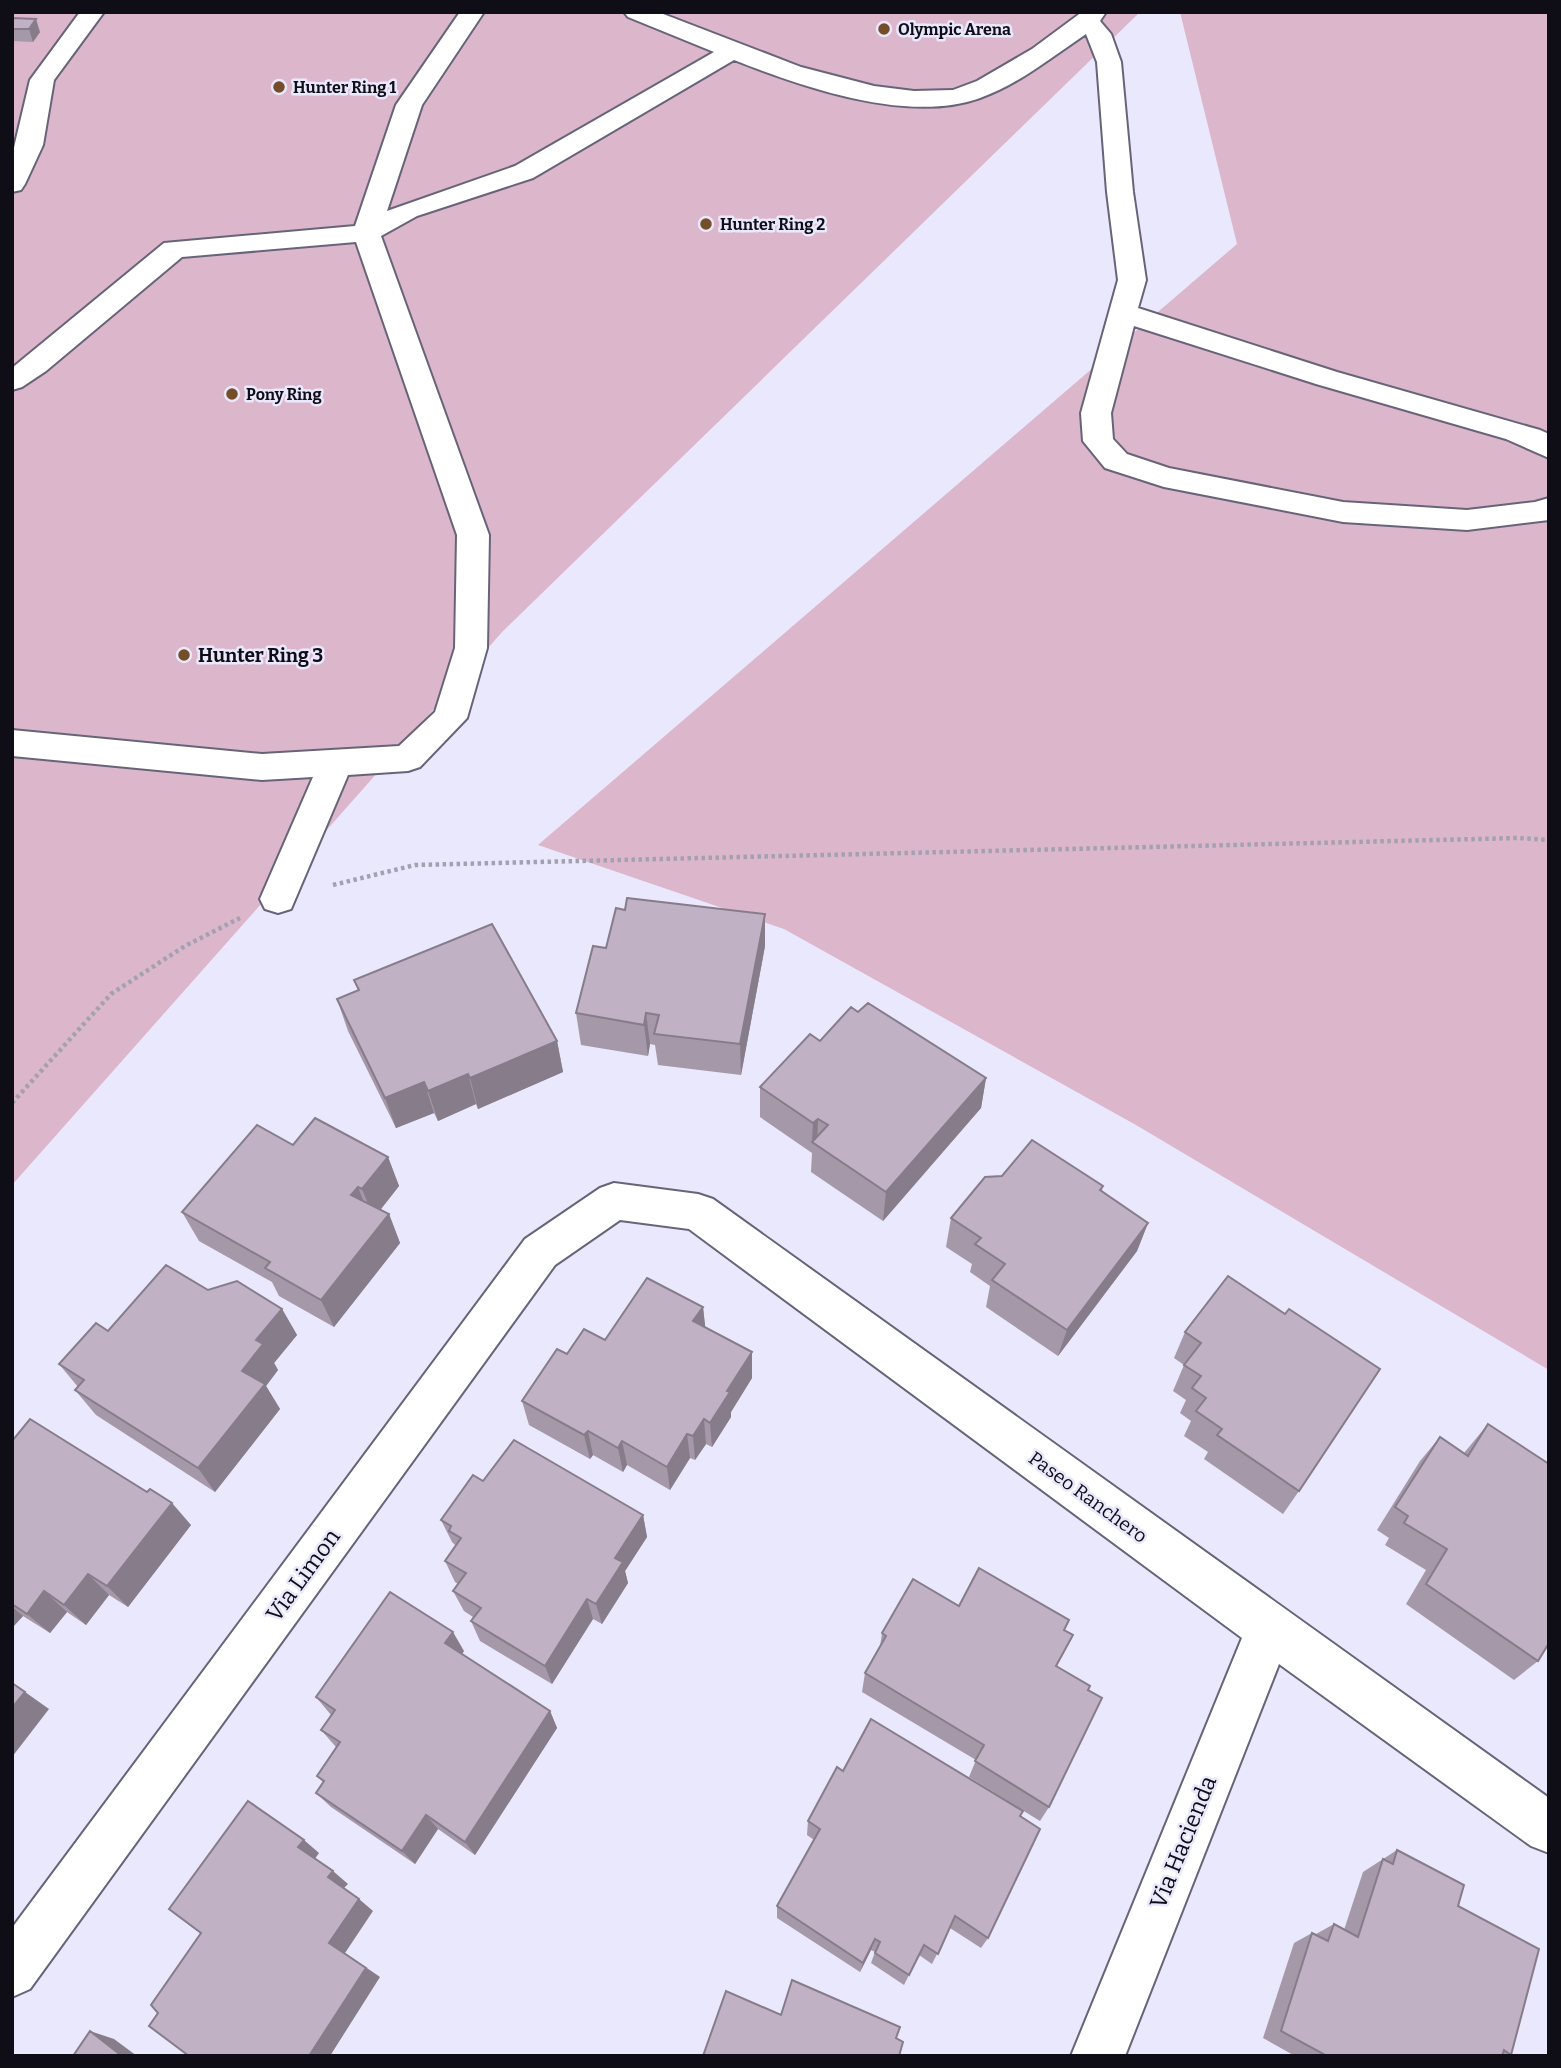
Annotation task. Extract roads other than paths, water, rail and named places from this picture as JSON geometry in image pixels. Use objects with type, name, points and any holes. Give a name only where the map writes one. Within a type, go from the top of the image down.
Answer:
[{"type":"street","points":[[12,184],[30,145],[42,80],[92,12]]},
{"type":"street","points":[[12,743],[262,767],[336,763],[408,758],[450,718],[471,648],[474,535],[366,233],[409,105],[472,12]]},
{"type":"street","points":[[636,12],[826,86],[899,96],[955,97],[1010,74],[1091,17],[1109,62],[1120,192],[1132,280],[1096,413],[1098,441],[1116,461],[1164,477],[1343,512],[1467,520],[1541,512],[1549,508]]},
{"type":"street","points":[[12,381],[36,365],[173,249],[366,233],[408,210],[524,172],[734,50]]},
{"type":"street","points":[[1124,313],[1227,348],[1491,428],[1539,439],[1549,447]]},
{"type":"street","points":[[278,899],[336,763]]},
{"type":"street","name":"Paseo Ranchero","points":[[614,1201],[698,1212],[1269,1629],[1549,1828]]},
{"type":"street","name":"Via Limon","points":[[12,1971],[540,1252],[614,1201]]},
{"type":"street","name":"Via Hacienda","points":[[1098,2056],[1269,1629]]},
{"type":"place","name":"Olympic Arena","points":[[884,29]]},
{"type":"place","name":"Hunter Ring 1","points":[[279,87]]},
{"type":"place","name":"Hunter Ring 2","points":[[706,224]]},
{"type":"place","name":"Pony Ring","points":[[232,394]]},
{"type":"place","name":"Hunter Ring 3","points":[[184,655]]}]
